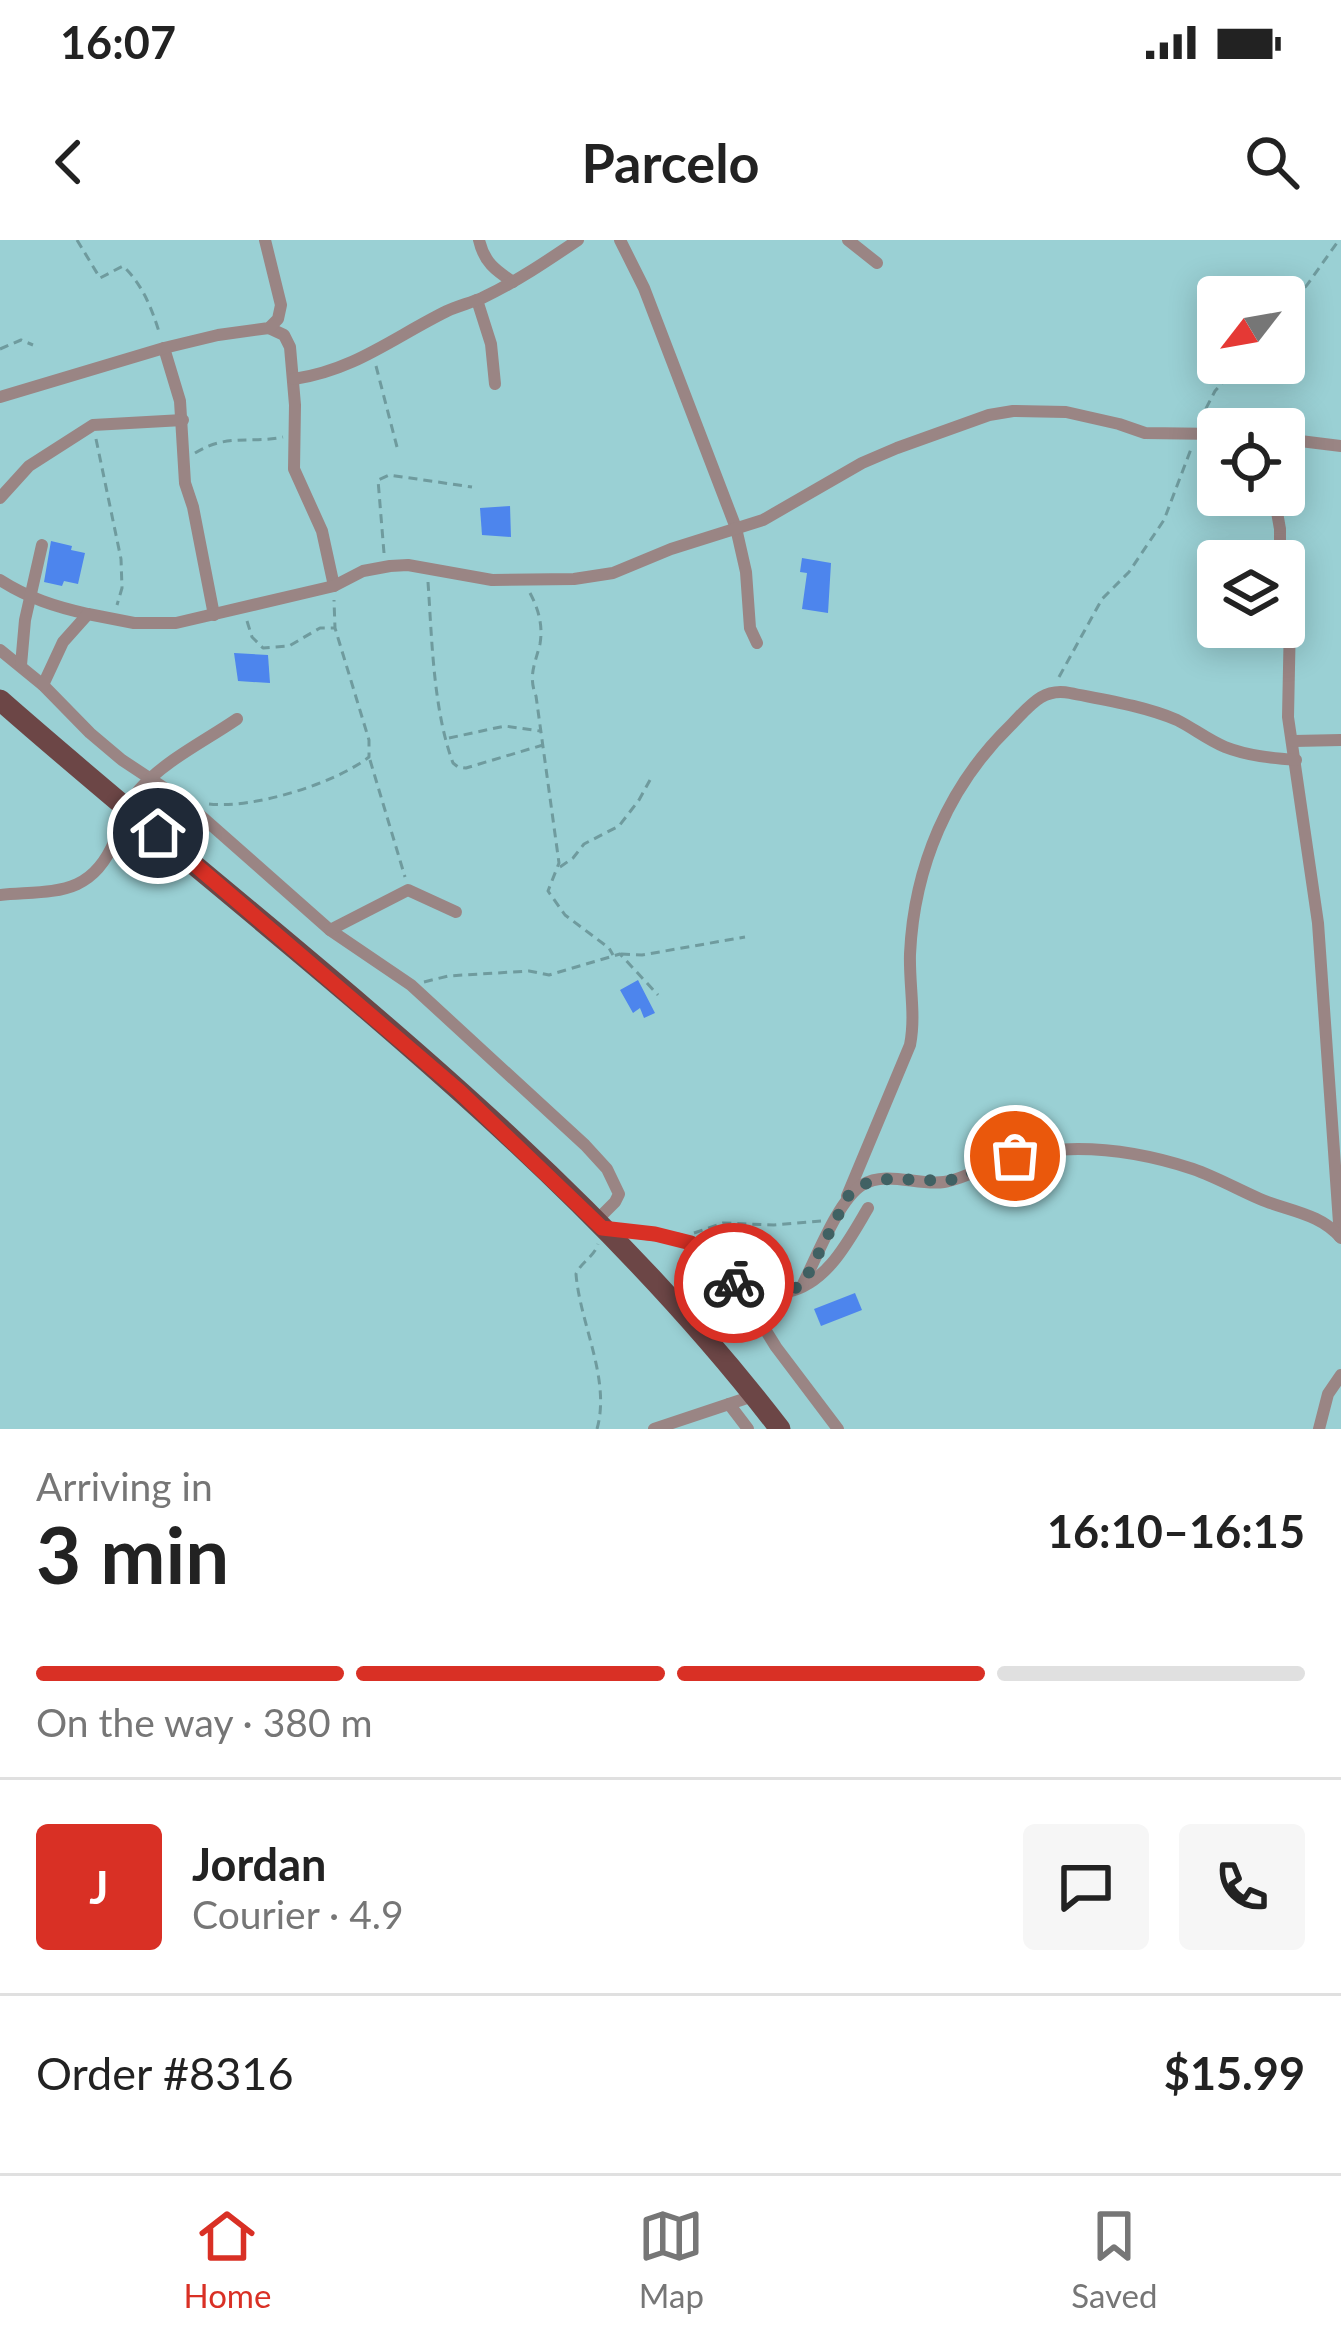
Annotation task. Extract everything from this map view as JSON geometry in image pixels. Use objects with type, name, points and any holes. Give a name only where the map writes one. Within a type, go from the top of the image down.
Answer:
[{"type":"highway","points":[[0,700],[459,1091],[599,1225],[691,1322],[780,1429]]},
{"type":"street","points":[[265,240],[281,305],[278,320],[268,328]]},
{"type":"street","points":[[478,240],[490,266],[513,282]]},
{"type":"street","points":[[294,379],[340,369],[451,309],[513,282],[578,240]]},
{"type":"street","points":[[620,240],[644,288],[736,528],[746,572],[750,628],[757,644]]},
{"type":"street","points":[[848,240],[877,263]]},
{"type":"street","points":[[477,300],[491,344],[495,384]]},
{"type":"street","points":[[0,397],[218,334],[268,328],[279,332],[287,339],[294,379],[295,473],[322,531],[334,586]]},
{"type":"street","points":[[164,348],[180,401],[185,483],[214,615]]},
{"type":"street","points":[[0,580],[56,607],[158,625],[334,586],[363,571],[385,567],[408,565],[492,580],[574,580],[614,573],[654,555],[764,520],[862,464],[989,415],[1066,412],[1145,433],[1196,432]]},
{"type":"street","points":[[0,499],[22,471],[93,425],[183,420]]},
{"type":"street","points":[[1305,442],[1341,446]]},
{"type":"street","points":[[21,665],[29,597],[42,544]]},
{"type":"street","points":[[43,685],[63,642],[88,614]]},
{"type":"street","points":[[1290,648],[1288,705],[1318,923],[1341,1238]]},
{"type":"street","points":[[0,650],[90,733],[184,801],[330,930],[411,985],[555,1116],[607,1169],[619,1194],[599,1225],[680,1239],[700,1250],[736,1286],[838,1429]]},
{"type":"street","points":[[802,1286],[848,1196],[910,1045],[910,954],[922,870],[975,764],[1040,696],[1058,690],[1158,714],[1224,747],[1258,757],[1297,760]]},
{"type":"street","points":[[0,896],[71,890],[85,881],[112,847],[126,806],[151,778],[237,719]]},
{"type":"street","points":[[1294,741],[1341,740]]},
{"type":"street","points":[[330,930],[409,890],[455,912]]},
{"type":"street","points":[[848,1196],[875,1180],[937,1183],[1015,1156],[1062,1149],[1105,1150],[1191,1168],[1318,1219],[1341,1238]]},
{"type":"street","points":[[736,1286],[779,1293],[816,1279],[868,1208]]},
{"type":"street","points":[[1319,1429],[1328,1394],[1341,1375]]},
{"type":"street","points":[[654,1429],[734,1416],[754,1396]]},
{"type":"street","points":[[734,1416],[748,1429]]},
{"type":"path","points":[[77,240],[100,278],[123,266],[130,272],[152,310],[164,348]]},
{"type":"path","points":[[1305,286],[1340,240]]},
{"type":"path","points":[[0,349],[21,340],[33,345]]},
{"type":"path","points":[[372,352],[397,447]]},
{"type":"path","points":[[1058,690],[1057,680],[1102,599],[1129,572],[1164,520],[1196,432],[1221,384]]},
{"type":"path","points":[[93,425],[122,572],[119,601],[104,616]]},
{"type":"path","points":[[182,459],[236,437],[260,441],[295,435]]},
{"type":"path","points":[[385,567],[378,480],[389,475],[472,487]]},
{"type":"path","points":[[428,568],[431,647],[455,765],[462,768],[544,744]]},
{"type":"path","points":[[523,581],[541,619],[531,681],[544,744],[558,868]]},
{"type":"path","points":[[334,586],[335,628],[409,890]]},
{"type":"path","points":[[244,608],[250,634],[263,648],[290,646],[317,628],[335,628]]},
{"type":"path","points":[[447,738],[505,726],[542,731]]},
{"type":"path","points":[[184,801],[227,806],[265,801],[369,757]]},
{"type":"path","points":[[650,780],[614,830],[584,844],[558,868],[549,884],[550,897],[565,916],[609,948],[658,995]]},
{"type":"path","points":[[411,985],[448,976],[529,971],[549,975],[616,954],[642,956],[745,938]]},
{"type":"path","points":[[680,1239],[723,1223],[835,1221]]},
{"type":"path","points":[[597,1429],[599,1390],[577,1274],[597,1248],[599,1225]]},
{"type":"building","points":[[510,506],[511,537],[482,535],[480,508]]},
{"type":"building","points":[[51,541],[85,553],[78,584],[44,582]]},
{"type":"building","points":[[802,558],[831,563],[828,613],[802,609],[807,573],[800,572]]},
{"type":"building","points":[[234,653],[268,655],[270,683],[238,681]]},
{"type":"building","points":[[638,980],[655,1013],[644,1018],[640,1008],[633,1013],[620,990]]},
{"type":"building","points":[[855,1293],[862,1310],[821,1326],[814,1309]]},
{"type":"way so far","points":[[734,1283],[779,1293],[802,1286],[848,1196],[862,1185],[892,1179],[948,1181],[1015,1156]]},
{"type":"route","points":[[158,833],[459,1091],[602,1228],[691,1243],[734,1283]]}]
